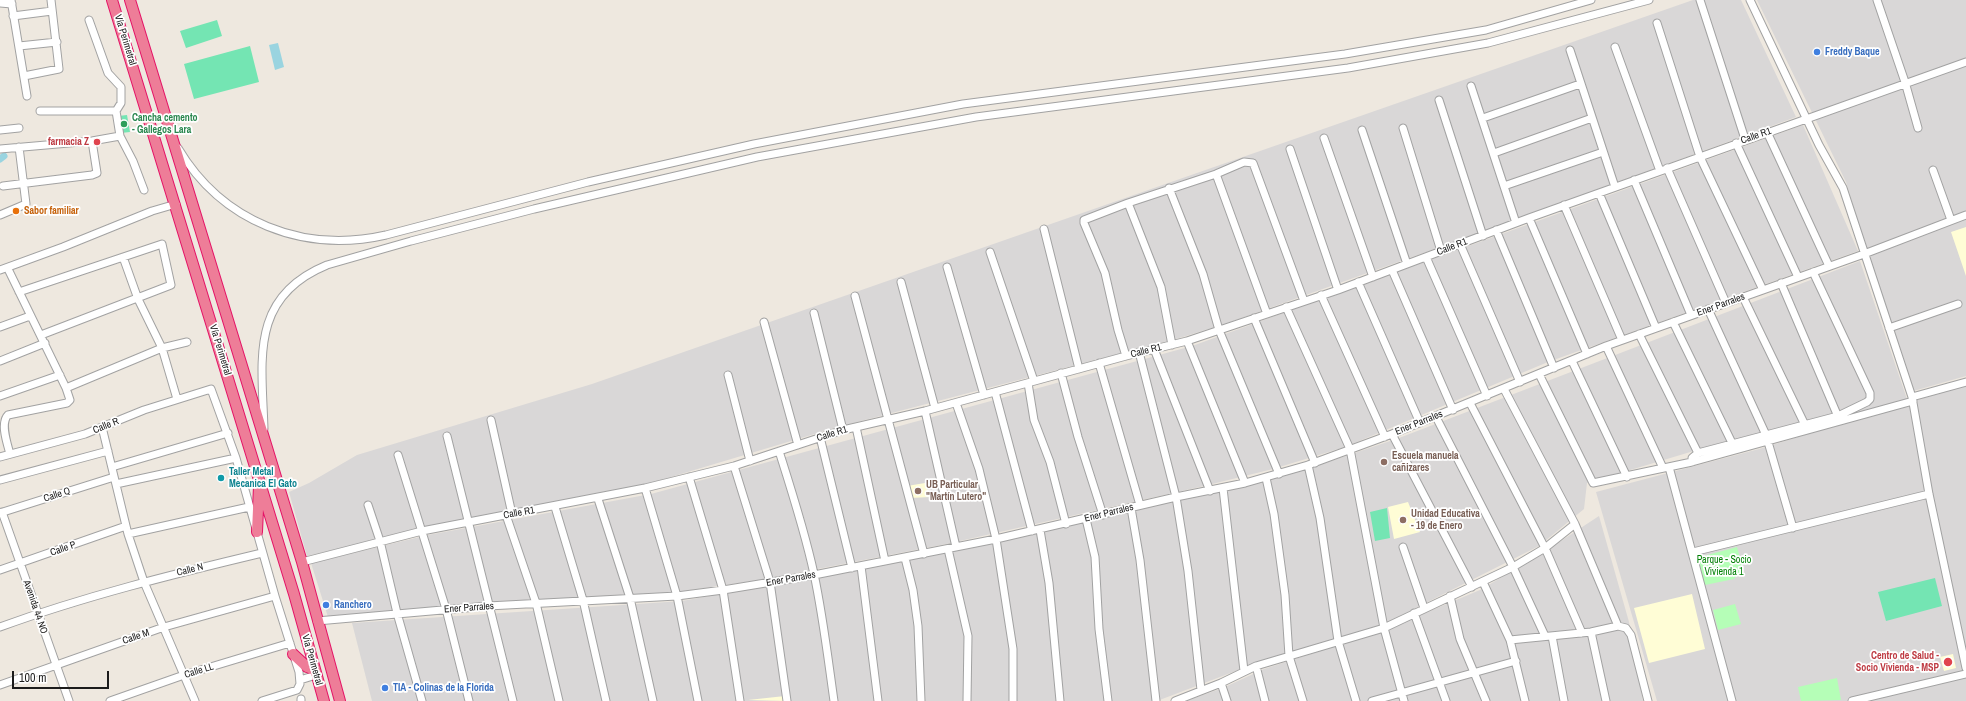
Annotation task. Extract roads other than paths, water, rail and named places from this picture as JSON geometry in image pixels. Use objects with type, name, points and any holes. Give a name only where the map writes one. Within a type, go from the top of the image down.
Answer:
[{"type":"highway","name":"Vía Perimetral","points":[[112,0],[176,204],[324,701]]},
{"type":"highway","name":"Vía Perimetral","points":[[130,0],[302,562],[340,701]]},
{"type":"highway","points":[[257,532],[259,480]]},
{"type":"highway","points":[[293,654],[316,673]]},
{"type":"street","points":[[24,76],[58,70],[57,42],[51,0]]},
{"type":"street","points":[[170,130],[189,166],[202,181],[243,214],[272,229],[293,236],[320,241],[342,242],[370,239],[531,196],[754,144],[955,106],[1353,53],[1486,30],[1591,0]]},
{"type":"street","points":[[264,441],[262,359],[264,332],[275,307],[287,291],[302,277],[327,265],[411,241],[592,194],[756,157],[990,116],[1348,68],[1488,43],[1648,0]]},
{"type":"street","points":[[1700,0],[1745,139]]},
{"type":"street","points":[[1750,0],[1806,117],[1843,188],[1912,399],[1966,668]]},
{"type":"street","points":[[1877,0],[1905,82],[1918,128]]},
{"type":"street","points":[[0,3],[11,2],[27,96]]},
{"type":"street","points":[[13,16],[52,11]]},
{"type":"street","points":[[89,20],[108,73],[121,86],[121,103],[116,110],[120,136],[133,162],[144,190]]},
{"type":"street","points":[[1657,23],[1700,157],[1763,290]]},
{"type":"street","points":[[19,46],[57,42]]},
{"type":"street","points":[[1615,47],[1660,171]]},
{"type":"street","points":[[1570,50],[1615,187]]},
{"type":"street","name":"Calle R1","points":[[302,562],[422,531],[468,521],[598,499],[734,466],[843,430],[956,403],[1139,352],[1187,341],[1338,290],[1496,230],[1700,157],[1745,139],[1966,62]]},
{"type":"street","points":[[1483,118],[1580,84]]},
{"type":"street","points":[[1471,86],[1483,118],[1516,223]]},
{"type":"street","points":[[1439,100],[1483,236]]},
{"type":"street","points":[[40,111],[116,110]]},
{"type":"street","points":[[1494,153],[1592,118]]},
{"type":"street","points":[[0,130],[19,128]]},
{"type":"street","points":[[1403,128],[1441,252]]},
{"type":"street","points":[[1362,130],[1407,264]]},
{"type":"street","points":[[1767,132],[1829,266]]},
{"type":"street","points":[[0,149],[120,136]]},
{"type":"street","points":[[1324,138],[1373,277]]},
{"type":"street","points":[[4,186],[96,173],[92,140]]},
{"type":"street","points":[[1736,143],[1798,277]]},
{"type":"street","points":[[0,215],[26,204],[22,184],[19,147]]},
{"type":"street","points":[[1290,149],[1338,290]]},
{"type":"street","points":[[1504,186],[1603,152]]},
{"type":"street","points":[[1126,356],[1118,330],[1105,273],[1084,222],[1087,218],[1169,188],[1216,174],[1244,162],[1253,163],[1304,301]]},
{"type":"street","points":[[1668,168],[1726,303]]},
{"type":"street","points":[[1933,170],[1950,220]]},
{"type":"street","points":[[1216,174],[1267,314]]},
{"type":"street","points":[[1634,180],[1691,315]]},
{"type":"street","points":[[1169,188],[1203,274],[1219,330],[1279,474]]},
{"type":"street","points":[[1599,193],[1656,328]]},
{"type":"street","points":[[531,196],[534,209]]},
{"type":"street","points":[[1128,203],[1147,248],[1161,287],[1172,345]]},
{"type":"street","points":[[0,270],[63,247],[152,211],[176,204]]},
{"type":"street","points":[[1564,205],[1622,340]]},
{"type":"street","name":"Ener Parrales","points":[[317,621],[488,606],[676,596],[723,590],[905,558],[1040,530],[1140,505],[1266,478],[1311,464],[1420,424],[1606,346],[1864,254],[1966,215]]},
{"type":"street","points":[[1529,218],[1587,354]]},
{"type":"street","points":[[1044,228],[1079,369]]},
{"type":"street","points":[[1496,230],[1554,368]]},
{"type":"street","points":[[19,292],[162,244],[171,285],[138,299],[41,335]]},
{"type":"street","points":[[1460,244],[1520,382]]},
{"type":"street","points":[[0,274],[59,252],[63,247]]},
{"type":"street","points":[[990,252],[1031,382],[1034,420],[1050,462],[1066,524]]},
{"type":"street","points":[[123,257],[138,299],[162,348],[177,399]]},
{"type":"street","points":[[1426,257],[1487,396]]},
{"type":"street","points":[[947,267],[984,395]]},
{"type":"street","points":[[1392,270],[1453,410]]},
{"type":"street","points":[[9,271],[30,316],[45,343],[70,400],[66,403],[8,415],[4,418],[2,425],[10,454]]},
{"type":"street","points":[[1766,439],[1805,425],[1839,419],[1867,402],[1871,397],[1813,272]]},
{"type":"street","points":[[901,282],[934,408]]},
{"type":"street","points":[[1358,282],[1420,424]]},
{"type":"street","points":[[1781,283],[1839,419]]},
{"type":"street","points":[[1321,295],[1389,435],[1472,587]]},
{"type":"street","points":[[855,296],[890,419],[924,554]]},
{"type":"street","points":[[1743,297],[1805,425]]},
{"type":"street","points":[[1889,328],[1958,304]]},
{"type":"street","points":[[1286,307],[1350,449],[1384,628],[1404,701]]},
{"type":"street","points":[[1708,309],[1766,439],[1793,528]]},
{"type":"street","points":[[814,313],[843,430]]},
{"type":"street","points":[[0,327],[30,316]]},
{"type":"street","points":[[1254,318],[1311,464],[1338,641],[1356,701]]},
{"type":"street","points":[[764,322],[798,445]]},
{"type":"street","points":[[1673,322],[1734,446]]},
{"type":"street","points":[[1639,334],[1698,453]]},
{"type":"street","points":[[1187,341],[1244,483]]},
{"type":"street","points":[[66,388],[162,348],[187,342]]},
{"type":"street","points":[[0,361],[45,343]]},
{"type":"street","points":[[1606,346],[1666,468],[1693,552],[1732,701]]},
{"type":"street","points":[[1154,348],[1210,491]]},
{"type":"street","points":[[1139,352],[1176,497],[1188,571],[1201,690]]},
{"type":"street","points":[[1572,361],[1627,477]]},
{"type":"street","points":[[1099,363],[1140,505]]},
{"type":"street","points":[[1061,373],[1078,437],[1104,514]]},
{"type":"street","points":[[1539,374],[1593,484],[1692,462],[1734,446]]},
{"type":"street","points":[[0,396],[60,375]]},
{"type":"street","points":[[728,375],[750,461]]},
{"type":"street","points":[[1692,462],[1692,458],[1698,453],[1766,439],[1912,399],[1966,382]]},
{"type":"street","name":"Calle R","points":[[0,457],[85,434],[144,410],[211,389],[228,433]]},
{"type":"street","points":[[1504,389],[1575,524],[1618,626]]},
{"type":"street","points":[[995,392],[1032,531]]},
{"type":"street","points":[[956,403],[979,469],[996,539],[1013,649],[1013,701]]},
{"type":"street","points":[[1470,403],[1545,548],[1582,633]]},
{"type":"street","points":[[924,411],[956,547]]},
{"type":"street","points":[[1436,417],[1548,636],[1564,701]]},
{"type":"street","points":[[491,420],[509,514],[536,603],[559,701]]},
{"type":"street","points":[[102,427],[127,530],[144,582],[194,701]]},
{"type":"street","points":[[856,427],[885,561]]},
{"type":"street","points":[[112,467],[228,433],[262,553],[299,672],[300,688],[262,701]]},
{"type":"street","points":[[447,436],[488,606],[513,701]]},
{"type":"street","points":[[820,437],[852,568]]},
{"type":"street","points":[[0,480],[108,451]]},
{"type":"street","points":[[779,451],[802,526],[814,575],[834,701]]},
{"type":"street","points":[[398,455],[446,609],[469,701]]},
{"type":"street","name":"Calle Q","points":[[1,513],[115,480],[236,458]]},
{"type":"street","points":[[734,466],[770,582],[787,701]]},
{"type":"street","points":[[689,477],[723,590],[740,701]]},
{"type":"street","points":[[1266,478],[1274,514],[1285,595],[1289,656],[1303,701]]},
{"type":"street","points":[[645,488],[676,596],[698,701]]},
{"type":"street","points":[[1223,488],[1244,671]]},
{"type":"street","points":[[1693,552],[1930,494]]},
{"type":"street","points":[[598,499],[630,598],[653,701]]},
{"type":"street","points":[[368,505],[380,541],[397,613],[422,701]]},
{"type":"street","name":"Calle P","points":[[0,570],[127,530],[250,507]]},
{"type":"street","points":[[555,507],[583,600],[606,701]]},
{"type":"street","points":[[1130,508],[1140,560],[1156,701]]},
{"type":"street","name":"Avenida 44 NO","points":[[1,513],[69,701]]},
{"type":"street","points":[[1086,519],[1094,556],[1099,629],[1108,701]]},
{"type":"street","points":[[1175,701],[1186,699],[1201,690],[1222,683],[1256,666],[1384,628],[1513,567],[1545,548],[1575,524]]},
{"type":"street","points":[[1040,530],[1049,583],[1060,701]]},
{"type":"street","points":[[1402,547],[1424,608]]},
{"type":"street","points":[[948,549],[968,636],[967,701]]},
{"type":"street","name":"Calle N","points":[[0,627],[38,613],[144,582],[262,553]]},
{"type":"street","points":[[905,558],[918,626],[921,701]]},
{"type":"street","points":[[861,566],[878,701]]},
{"type":"street","points":[[1482,582],[1510,640],[1525,701]]},
{"type":"street","name":"Calle M","points":[[0,685],[164,627],[275,596]]},
{"type":"street","points":[[1450,596],[1460,639],[1486,701]]},
{"type":"street","points":[[1414,613],[1446,701]]},
{"type":"street","points":[[1510,640],[1591,632],[1618,626],[1626,628],[1630,631],[1648,701]]},
{"type":"street","points":[[1591,632],[1606,701]]},
{"type":"street","name":"Calle LL","points":[[110,701],[184,675],[290,643]]},
{"type":"street","points":[[1372,701],[1516,661]]},
{"type":"street","points":[[1256,666],[1265,701]]},
{"type":"street","points":[[300,680],[316,673]]},
{"type":"street","points":[[1852,701],[1966,674]]},
{"type":"street","points":[[1222,683],[1227,701]]},
{"type":"water","points":[[278,43],[284,67],[275,70],[269,45]]},
{"type":"waterway","points":[[0,159],[4,156]]},
{"type":"place","name":"Freddy Baque","points":[[1817,52]]},
{"type":"place","name":"Cancha cemento - Gallegos Lara","points":[[124,124]]},
{"type":"place","name":"farmacia Z","points":[[97,142]]},
{"type":"place","name":"Sabor familiar","points":[[16,211]]},
{"type":"place","name":"Escuela manuela cañizares","points":[[1384,462]]},
{"type":"place","name":"Taller Metal Mecanica El Gato","points":[[221,478]]},
{"type":"place","name":"UB Particular \"Martín Lutero\"","points":[[918,491]]},
{"type":"place","name":"Unidad Educativa - 19 de Enero","points":[[1403,520]]},
{"type":"place","name":"Ranchero","points":[[326,605]]},
{"type":"place","name":"Centro de Salud - Socio Vivienda - MSP","points":[[1948,662]]},
{"type":"place","name":"TIA - Colinas de la Florida","points":[[385,688]]},
{"type":"park label","name":"Parque - Socio Vivienda 1","points":[[1724,566]]}]
